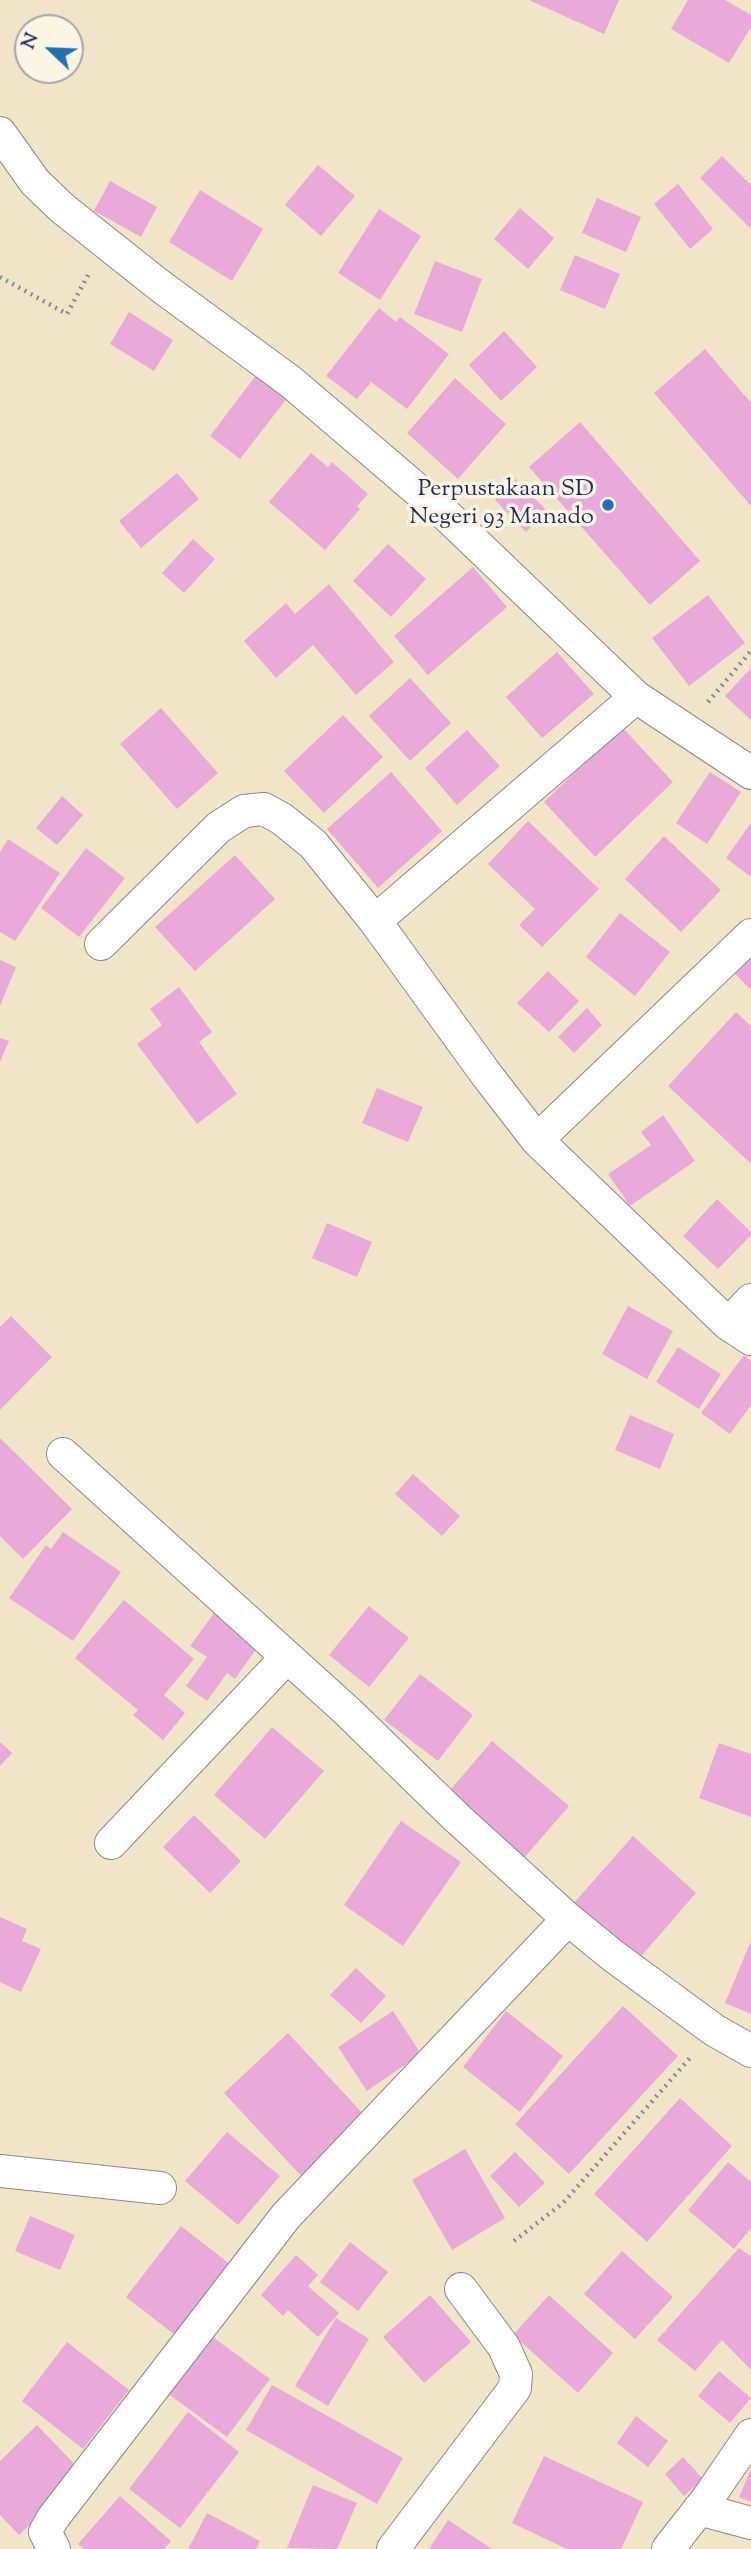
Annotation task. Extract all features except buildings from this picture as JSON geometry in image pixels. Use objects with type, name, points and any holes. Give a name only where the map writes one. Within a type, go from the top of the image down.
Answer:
[{"type":"street","points":[[0,133],[35,182],[105,244],[291,382],[443,511],[636,697],[751,773]]},
{"type":"street","points":[[374,920],[636,697]]},
{"type":"street","points":[[101,944],[219,827],[244,811],[264,810],[282,819],[313,844],[374,920],[485,1074],[537,1140],[740,1332],[751,1300]]},
{"type":"street","points":[[537,1140],[751,935]]},
{"type":"street","points":[[63,1454],[347,1711],[457,1818],[568,1919],[714,2030],[751,2051]]},
{"type":"street","points":[[111,1843],[288,1657]]},
{"type":"street","points":[[54,2549],[45,2532],[53,2518],[286,2216],[568,1919]]},
{"type":"street","points":[[0,2171],[160,2188]]},
{"type":"street","points":[[393,2549],[515,2388],[516,2374],[503,2347],[461,2289]]},
{"type":"street","points":[[668,2549],[751,2435]]},
{"type":"street","points":[[699,2509],[751,2523]]},
{"type":"path","points":[[0,277],[66,314],[105,244]]},
{"type":"path","points":[[684,729],[751,651]]},
{"type":"path","points":[[513,2241],[563,2203],[714,2030]]},
{"type":"place","name":"Perpustakaan SD Negeri 93 Manado","points":[[608,505]]}]
